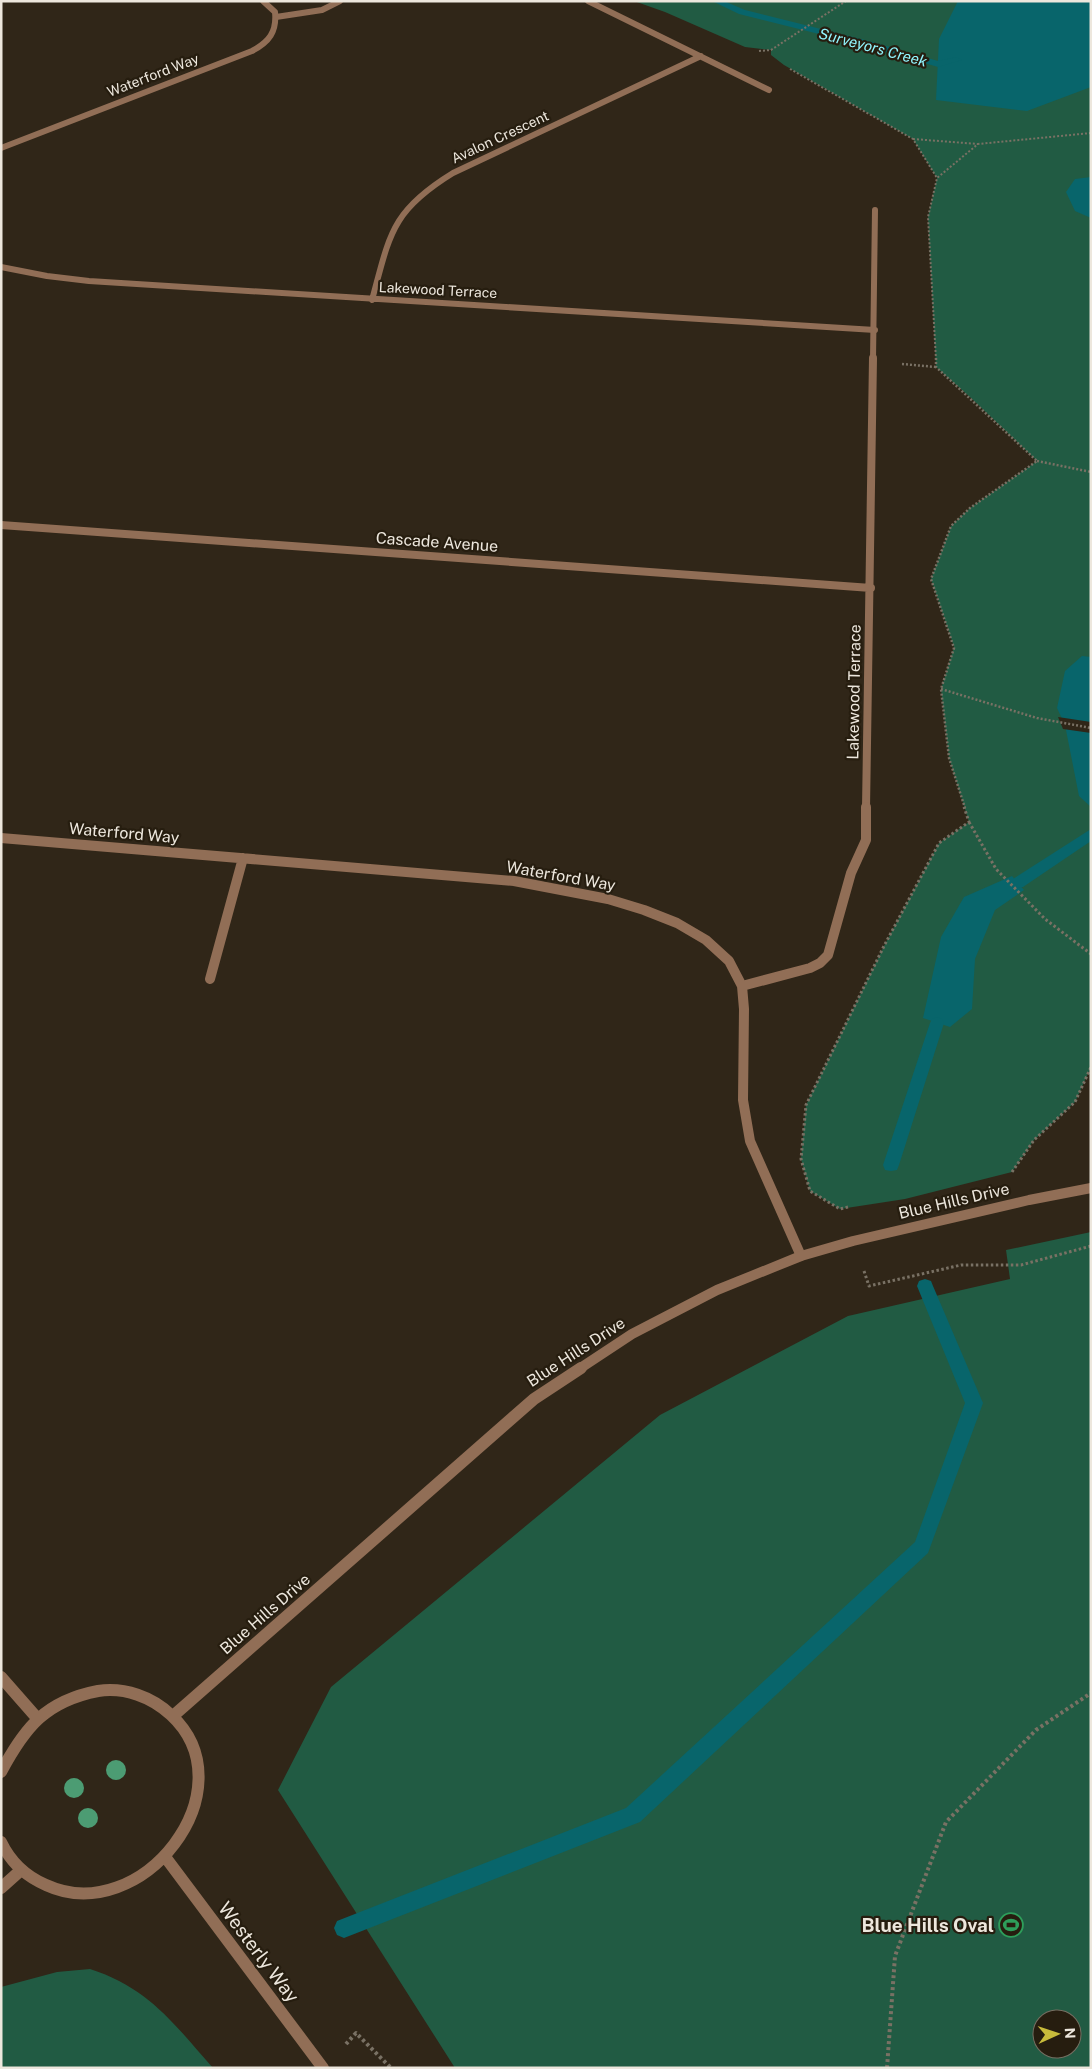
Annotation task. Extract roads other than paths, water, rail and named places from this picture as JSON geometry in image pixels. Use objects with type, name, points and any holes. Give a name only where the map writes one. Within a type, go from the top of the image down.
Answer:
[{"type":"street","points":[[263,1],[275,12],[276,17],[322,10],[340,1]]},
{"type":"street","points":[[588,1],[769,90]]},
{"type":"street","name":"Waterford Way","points":[[1,148],[245,55],[265,43],[272,36],[276,29],[276,17]]},
{"type":"street","name":"Avalon Crescent","points":[[372,300],[394,226],[401,213],[423,192],[453,173],[701,56]]},
{"type":"street","name":"Lakewood Terrace","points":[[742,986],[816,967],[825,960],[830,951],[852,873],[866,840],[875,330],[875,210]]},
{"type":"street","name":"Lakewood Terrace","points":[[1,267],[47,276],[89,281],[875,330]]},
{"type":"street","name":"Cascade Avenue","points":[[1,525],[871,588]]},
{"type":"street","name":"Waterford Way","points":[[1,838],[514,882],[574,890],[628,904],[671,921],[706,941],[729,962],[742,986],[744,1020],[743,1094],[746,1128],[801,1256]]},
{"type":"street","points":[[210,980],[243,858]]},
{"type":"street","name":"Blue Hills Drive","points":[[173,1716],[534,1399],[632,1334],[718,1290],[801,1256],[853,1241],[1091,1188]]},
{"type":"street","points":[[1,1677],[37,1718]]},
{"type":"street","points":[[1,1772],[14,1745],[37,1718],[64,1701],[94,1692],[124,1690],[151,1699],[173,1716],[190,1739],[198,1768],[196,1799],[185,1830],[166,1858],[138,1880],[108,1893],[75,1895],[46,1888],[20,1871],[1,1842]]},
{"type":"street","name":"Westerly Way","points":[[166,1858],[323,2068]]},
{"type":"street","points":[[1,1888],[20,1871]]},
{"type":"water","points":[[958,1],[1091,1],[1091,87],[1027,111],[936,100],[939,39]]},
{"type":"water","points":[[1091,177],[1091,218],[1075,211],[1066,192],[1075,179]]},
{"type":"water","points":[[1082,656],[1091,657],[1091,807],[1079,796],[1065,725],[1057,708],[1065,671]]},
{"type":"water","points":[[1012,876],[1024,890],[995,910],[975,959],[972,1009],[950,1027],[923,1018],[941,937],[964,897]]},
{"type":"waterway","name":"Surveyors Creek","points":[[716,1],[742,12],[866,43],[938,64],[957,60]]},
{"type":"waterway","points":[[1018,883],[1091,834]]},
{"type":"waterway","points":[[891,1165],[937,1023]]},
{"type":"waterway","points":[[344,1928],[633,1815],[922,1547],[974,1403],[925,1286]]},
{"type":"place","name":"Blue Hills Oval","points":[[1011,1925]]}]
